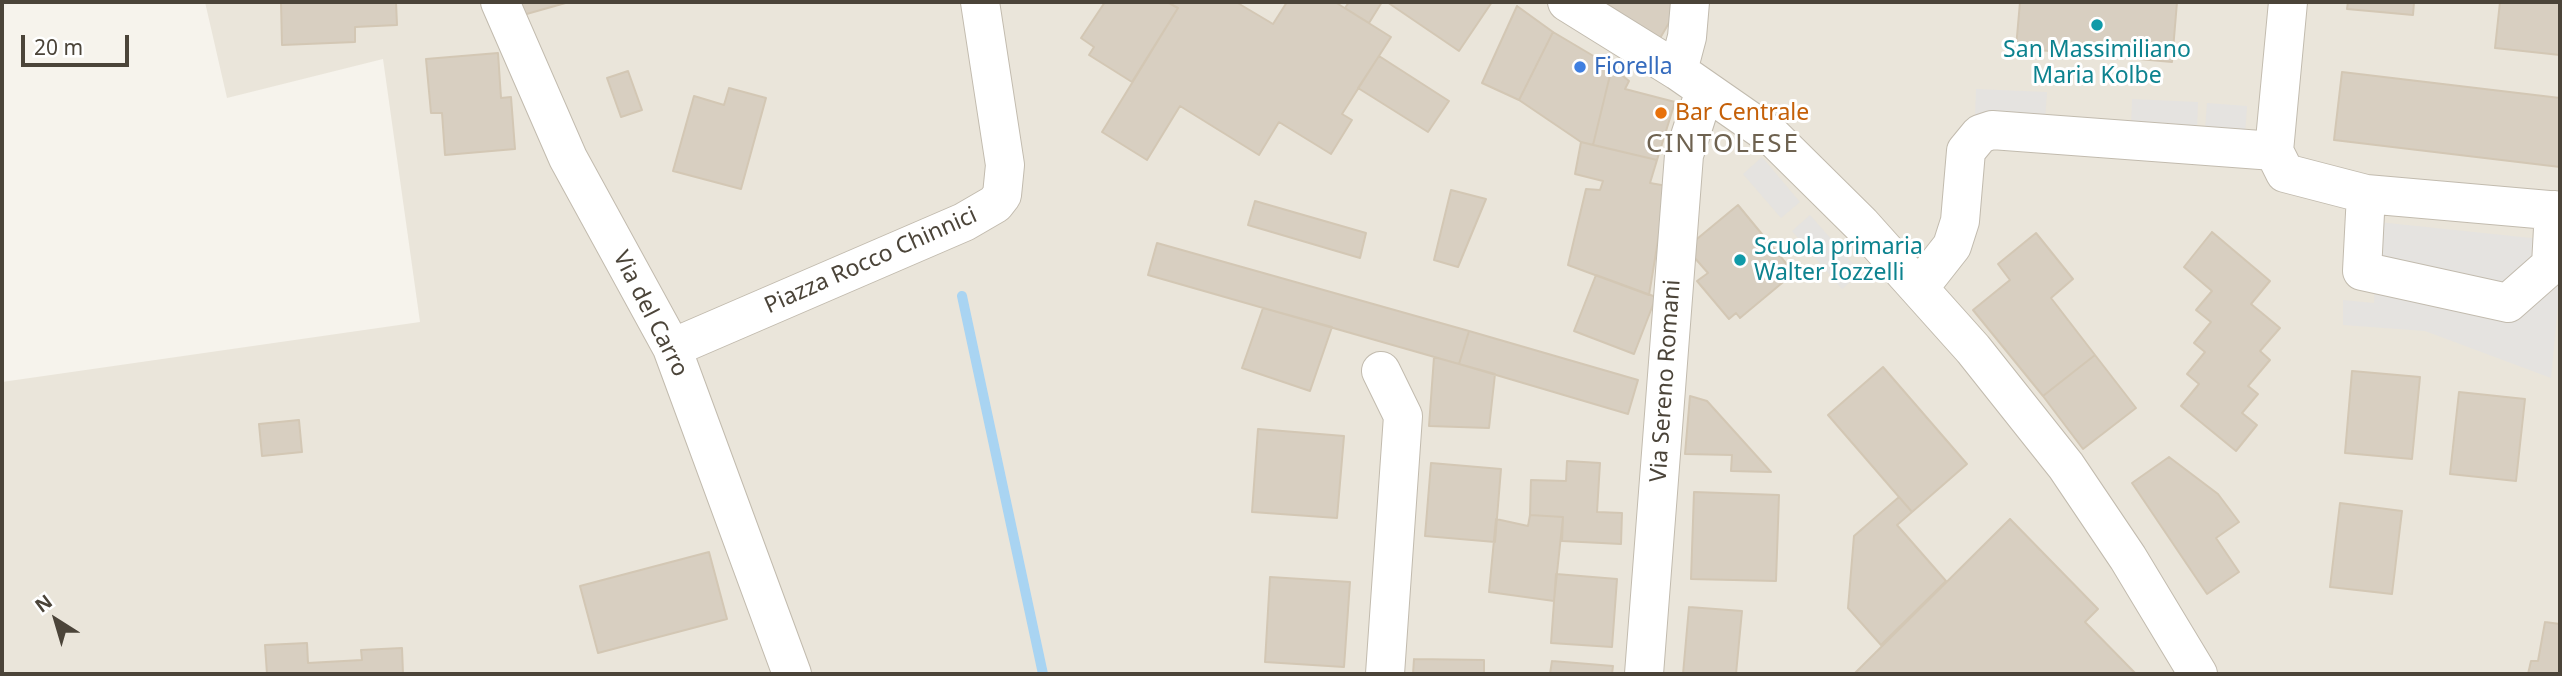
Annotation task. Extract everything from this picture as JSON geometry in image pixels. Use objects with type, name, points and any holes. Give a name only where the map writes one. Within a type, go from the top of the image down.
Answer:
[{"type":"street","name":"Via del Carro","points":[[500,2],[568,158],[673,348],[792,674]]},
{"type":"street","name":"Piazza Rocco Chinnici","points":[[673,348],[964,222],[995,204],[1002,195],[1005,164],[979,2]]},
{"type":"street","points":[[1567,2],[1692,81],[1773,137],[1826,188],[1973,349],[2066,466],[2128,558],[2198,674]]},
{"type":"street","name":"Via Sereno Romani","points":[[1644,674],[1692,81],[1688,37],[1690,2]]},
{"type":"street","points":[[2288,2],[2274,151],[2284,173],[2366,194],[2557,210],[2551,265],[2508,303],[2362,271],[2366,194]]},
{"type":"street","points":[[1919,288],[1952,246],[1959,221],[1966,151],[1980,134],[1992,130],[2274,151]]},
{"type":"street","points":[[1381,371],[1404,416],[1385,674]]},
{"type":"shaded area","points":[[205,2],[2560,2],[2560,674],[2,674],[2,382],[420,322],[383,59],[227,98]]},
{"type":"shaded area","points":[[1976,89],[2047,92],[2045,119],[1975,117]]},
{"type":"shaded area","points":[[2132,99],[2198,102],[2197,130],[2131,127]]},
{"type":"shaded area","points":[[2207,103],[2247,106],[2245,133],[2205,130]]},
{"type":"shaded area","points":[[1762,157],[1800,202],[1781,218],[1743,174]]},
{"type":"shaded area","points":[[1810,215],[1861,273],[1842,289],[1792,231]]},
{"type":"shaded area","points":[[2378,222],[2560,241],[2560,285],[2551,378],[2425,331],[2343,325],[2343,300],[2374,303]]},
{"type":"building","points":[[281,2],[396,2],[397,25],[355,27],[355,42],[282,45]]},
{"type":"building","points":[[519,2],[569,2],[523,15]]},
{"type":"building","points":[[1105,2],[1167,2],[1178,8],[1132,82],[1089,55],[1094,47],[1081,38]]},
{"type":"building","points":[[1168,2],[1236,2],[1273,24],[1287,2],[1335,2],[1391,37],[1342,114],[1352,120],[1331,154],[1279,122],[1259,155],[1180,106],[1147,160],[1102,132],[1178,8]]},
{"type":"building","points":[[1349,2],[1382,2],[1369,23],[1345,8]]},
{"type":"building","points":[[1387,2],[1492,2],[1459,51]]},
{"type":"building","points":[[1678,2],[1677,9],[1659,40],[1607,4]]},
{"type":"building","name":"San Massimiliano Maria Kolbe","points":[[2020,2],[2177,2],[2172,62],[2016,48]]},
{"type":"building","points":[[2348,2],[2414,2],[2413,15],[2347,9]]},
{"type":"building","points":[[2500,2],[2560,2],[2560,55],[2495,48]]},
{"type":"building","points":[[1517,6],[1553,32],[1519,100],[1482,83]]},
{"type":"building","points":[[1553,32],[1612,67],[1593,145],[1581,142],[1519,100]]},
{"type":"building","points":[[498,53],[501,98],[511,97],[515,149],[445,155],[442,113],[431,113],[426,59]]},
{"type":"building","points":[[1379,56],[1449,101],[1428,132],[1358,88]]},
{"type":"building","points":[[1612,67],[1629,81],[1625,89],[1675,102],[1657,160],[1593,145]]},
{"type":"building","points":[[628,71],[642,110],[621,117],[607,78]]},
{"type":"building","points":[[2342,72],[2560,98],[2560,167],[2334,140]]},
{"type":"building","points":[[729,88],[766,98],[741,189],[673,171],[694,96],[724,105]]},
{"type":"building","points":[[1581,142],[1657,160],[1650,183],[1667,186],[1649,295],[1568,265],[1586,189],[1600,190],[1603,181],[1575,174]]},
{"type":"building","points":[[1451,190],[1486,199],[1458,267],[1434,260]]},
{"type":"building","points":[[1255,201],[1366,233],[1360,258],[1248,225]]},
{"type":"building","name":"Scuola primaria Walter Iozzelli","points":[[1738,205],[1794,273],[1740,318],[1736,313],[1729,319],[1697,281],[1708,273],[1686,248]]},
{"type":"building","points":[[2212,232],[2270,281],[2251,304],[2280,328],[2260,351],[2270,360],[2248,386],[2258,394],[2242,413],[2257,425],[2236,451],[2181,406],[2199,384],[2187,374],[2205,352],[2194,343],[2211,322],[2196,310],[2212,291],[2184,267]]},
{"type":"building","points":[[2036,233],[2073,279],[2051,298],[2095,355],[2043,396],[1973,310],[2010,280],[1998,264]]},
{"type":"building","points":[[1157,243],[1469,331],[1459,364],[1148,275]]},
{"type":"building","points":[[1596,275],[1656,297],[1634,354],[1574,331]]},
{"type":"building","points":[[1263,308],[1332,327],[1310,391],[1242,368]]},
{"type":"building","points":[[1469,331],[1638,380],[1628,414],[1459,364]]},
{"type":"building","points":[[2095,355],[2136,408],[2083,449],[2043,396]]},
{"type":"building","points":[[1434,357],[1495,374],[1489,428],[1429,426]]},
{"type":"building","points":[[1883,367],[1967,464],[1912,512],[1828,415]]},
{"type":"building","points":[[2352,371],[2420,377],[2412,459],[2345,453]]},
{"type":"building","points":[[2459,392],[2525,399],[2516,481],[2450,474]]},
{"type":"building","points":[[1690,396],[1707,401],[1771,472],[1731,471],[1732,455],[1685,454]]},
{"type":"building","points":[[299,420],[302,452],[262,456],[259,424]]},
{"type":"building","points":[[1258,429],[1344,436],[1337,518],[1252,512]]},
{"type":"building","points":[[2169,457],[2218,494],[2239,522],[2216,538],[2239,572],[2207,594],[2132,483]]},
{"type":"building","points":[[1567,461],[1600,463],[1597,512],[1622,513],[1621,544],[1562,541],[1563,517],[1530,515],[1531,480],[1566,481]]},
{"type":"building","points":[[1431,463],[1501,469],[1495,542],[1425,536]]},
{"type":"building","points":[[1694,492],[1779,495],[1776,581],[1691,579]]},
{"type":"building","points":[[1899,497],[1912,512],[1897,525],[1946,581],[1881,645],[1848,608],[1854,536]]},
{"type":"building","points":[[2340,503],[2402,511],[2392,594],[2330,587]]},
{"type":"building","points":[[1530,515],[1563,517],[1554,601],[1489,592],[1496,519],[1528,526]]},
{"type":"building","points":[[2010,519],[2098,609],[2085,622],[2136,674],[1854,674]]},
{"type":"building","points":[[709,552],[727,619],[598,653],[580,586]]},
{"type":"building","points":[[1556,574],[1617,579],[1612,647],[1551,643]]},
{"type":"building","points":[[1270,577],[1350,582],[1344,667],[1265,662]]},
{"type":"building","points":[[1689,607],[1742,611],[1736,674],[1683,674]]},
{"type":"building","points":[[2545,622],[2560,624],[2560,674],[2528,674],[2531,661],[2538,661]]},
{"type":"building","points":[[307,643],[308,663],[362,660],[361,650],[402,648],[403,674],[267,674],[265,645]]},
{"type":"building","points":[[1414,659],[1484,660],[1484,674],[1413,674]]},
{"type":"building","points":[[1552,661],[1613,666],[1612,674],[1550,674]]},
{"type":"waterway","points":[[962,296],[1043,674]]},
{"type":"place","name":"San Massimiliano Maria Kolbe","points":[[2097,25]]},
{"type":"place","name":"Fiorella","points":[[1580,67]]},
{"type":"place","name":"Bar Centrale","points":[[1661,113]]},
{"type":"place","name":"Scuola primaria Walter Iozzelli","points":[[1740,260]]},
{"type":"district","name":"CINTOLESE","points":[[1723,145]]}]
